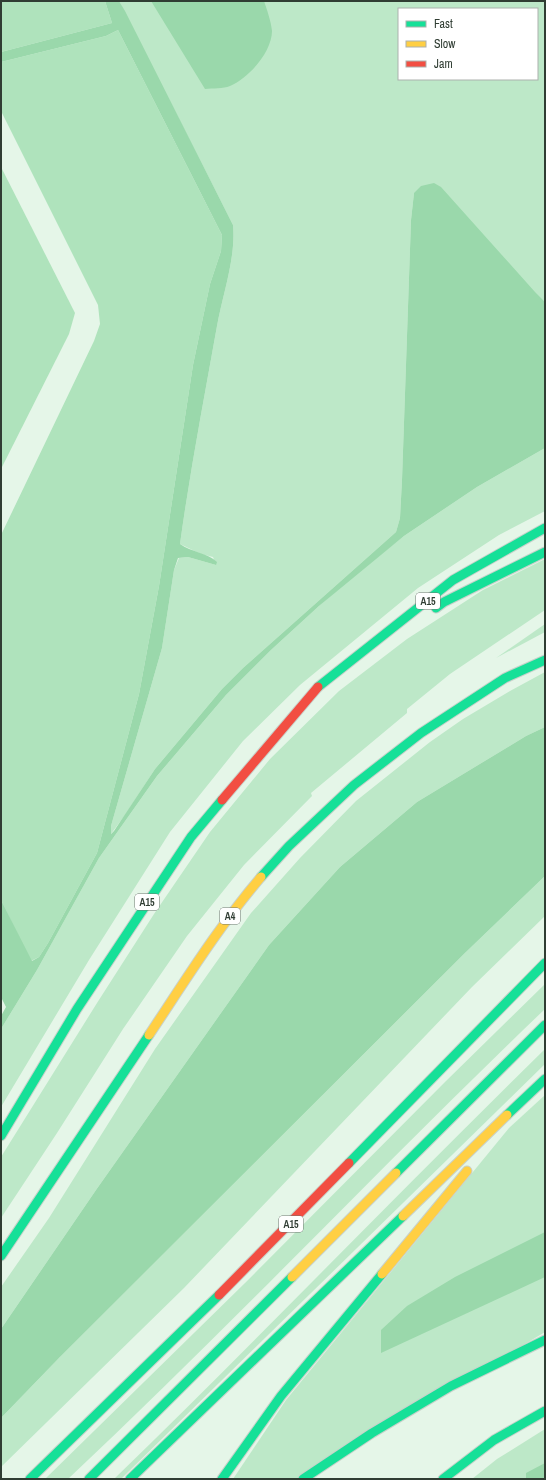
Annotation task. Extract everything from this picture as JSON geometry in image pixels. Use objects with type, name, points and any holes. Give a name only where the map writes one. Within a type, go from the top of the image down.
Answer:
[{"type":"highway","name":"A15","points":[[1,1136],[77,1009],[191,837],[319,686],[453,580],[545,528]]},
{"type":"highway","name":"A15","points":[[431,611],[444,602],[545,552]]},
{"type":"highway","name":"A15","points":[[319,686],[418,620]]},
{"type":"highway","name":"A4","points":[[1,1256],[205,951],[244,897],[289,846],[354,785],[421,733],[505,678],[545,660]]},
{"type":"highway","name":"A15","points":[[30,1479],[83,1429],[275,1240],[545,963]]},
{"type":"highway","points":[[89,1479],[545,1025]]},
{"type":"highway","points":[[130,1479],[545,1079]]},
{"type":"highway","points":[[487,1147],[537,1087]]},
{"type":"highway","points":[[222,1479],[281,1396],[472,1166]]},
{"type":"highway","points":[[302,1479],[372,1433],[451,1386],[545,1340]]},
{"type":"highway","points":[[443,1479],[494,1440],[545,1411]]},
{"type":"shaded area","points":[[1,1],[105,1],[112,23],[1,52]]},
{"type":"shaded area","points":[[105,1],[119,1],[125,11],[233,225],[233,250],[231,263],[217,326],[180,544],[217,562],[216,565],[188,557],[178,558],[174,570],[162,648],[111,826],[111,834],[155,769],[222,689],[243,668],[396,532],[400,518],[402,480],[411,220],[414,193],[421,186],[434,183],[441,187],[545,302],[545,448],[477,487],[404,536],[319,606],[271,650],[226,695],[157,776],[99,858],[37,970],[1,1029],[1,1016],[6,1007],[1,997],[1,900],[32,961],[39,957],[48,943],[97,853],[139,694],[159,586],[193,365],[210,284],[221,251],[222,235],[118,30],[106,36],[1,62],[1,52],[112,23]]},
{"type":"shaded area","points":[[119,1],[545,1],[545,302],[414,193],[411,220],[400,518],[396,532],[243,668],[222,689],[155,769],[111,834],[111,826],[162,648],[174,570],[179,558],[188,557],[216,565],[213,557],[201,554],[180,544],[217,326],[231,263],[233,225]]},
{"type":"shaded area","points":[[151,1],[264,1],[270,19],[272,31],[271,39],[258,64],[244,77],[224,88],[205,89]]},
{"type":"shaded area","points":[[118,30],[222,235],[221,251],[210,284],[193,365],[159,586],[139,694],[97,853],[48,943],[39,957],[31,961],[1,900],[1,535],[94,341],[100,324],[98,305],[1,111],[1,62],[106,36]]},
{"type":"shaded area","points":[[1,167],[75,313],[69,334],[1,469]]},
{"type":"shaded area","points":[[545,448],[545,511],[499,535],[418,588],[300,685],[243,741],[170,832],[89,960],[1,1107],[1,1029],[37,970],[99,858],[157,776],[226,695],[271,650],[352,577],[404,536],[477,487]]},
{"type":"shaded area","points":[[545,559],[545,610],[450,674],[407,709],[407,713],[311,793],[312,796],[244,865],[187,936],[123,1029],[1,1218],[1,1157],[154,914],[210,832],[270,759],[339,691],[407,639],[483,590]]},
{"type":"shaded area","points":[[545,624],[545,632],[496,658]]},
{"type":"shaded area","points":[[545,672],[545,727],[526,736],[417,802],[340,867],[269,945],[96,1190],[1,1329],[1,1287],[49,1218],[155,1049],[251,913],[300,858],[356,801],[430,742],[463,719]]},
{"type":"shaded area","points":[[545,727],[545,876],[466,952],[59,1358],[1,1418],[1,1329],[96,1190],[269,945],[340,867],[417,802],[526,736]]},
{"type":"shaded area","points":[[545,876],[545,916],[472,987],[184,1288],[1,1467],[1,1418],[59,1358],[466,952]]},
{"type":"shaded area","points":[[545,984],[545,1009],[425,1126],[189,1363],[68,1479],[45,1479],[245,1283]]},
{"type":"shaded area","points":[[545,1049],[545,1064],[121,1479],[114,1479],[437,1156]]},
{"type":"shaded area","points":[[545,1095],[545,1332],[300,1479],[233,1479],[286,1400],[509,1128]]},
{"type":"shaded area","points":[[545,1232],[545,1277],[381,1353],[381,1330],[407,1306],[455,1277]]},
{"type":"shaded area","points":[[545,1429],[545,1479],[472,1479],[497,1459]]},
{"type":"shaded area","points":[[545,1463],[545,1479],[526,1479],[526,1473]]},
{"type":"traffic: fast","points":[[318,687],[453,580],[545,528]]},
{"type":"traffic: fast","points":[[436,608],[444,602],[545,552]]},
{"type":"traffic: fast","points":[[261,877],[289,846],[354,785],[421,733],[505,678],[545,660]]},
{"type":"traffic: fast","points":[[1,1136],[77,1009],[191,837],[222,800]]},
{"type":"traffic: fast","points":[[349,1163],[545,963]]},
{"type":"traffic: fast","points":[[396,1173],[545,1025]]},
{"type":"traffic: fast","points":[[1,1256],[149,1035]]},
{"type":"traffic: fast","points":[[507,1115],[545,1079]]},
{"type":"traffic: fast","points":[[130,1479],[403,1216]]},
{"type":"traffic: fast","points":[[222,1479],[281,1396],[382,1274]]},
{"type":"traffic: fast","points":[[89,1479],[292,1277]]},
{"type":"traffic: fast","points":[[30,1479],[219,1295]]},
{"type":"traffic: fast","points":[[303,1479],[372,1433],[451,1386],[545,1340]]},
{"type":"traffic: fast","points":[[443,1479],[494,1440],[545,1411]]},
{"type":"traffic: slow","points":[[149,1035],[217,934],[261,877]]},
{"type":"traffic: slow","points":[[403,1216],[507,1115]]},
{"type":"traffic: slow","points":[[382,1274],[467,1171]]},
{"type":"traffic: slow","points":[[292,1277],[396,1173]]},
{"type":"traffic: jam","points":[[222,800],[318,687]]},
{"type":"traffic: jam","points":[[219,1295],[349,1163]]}]
